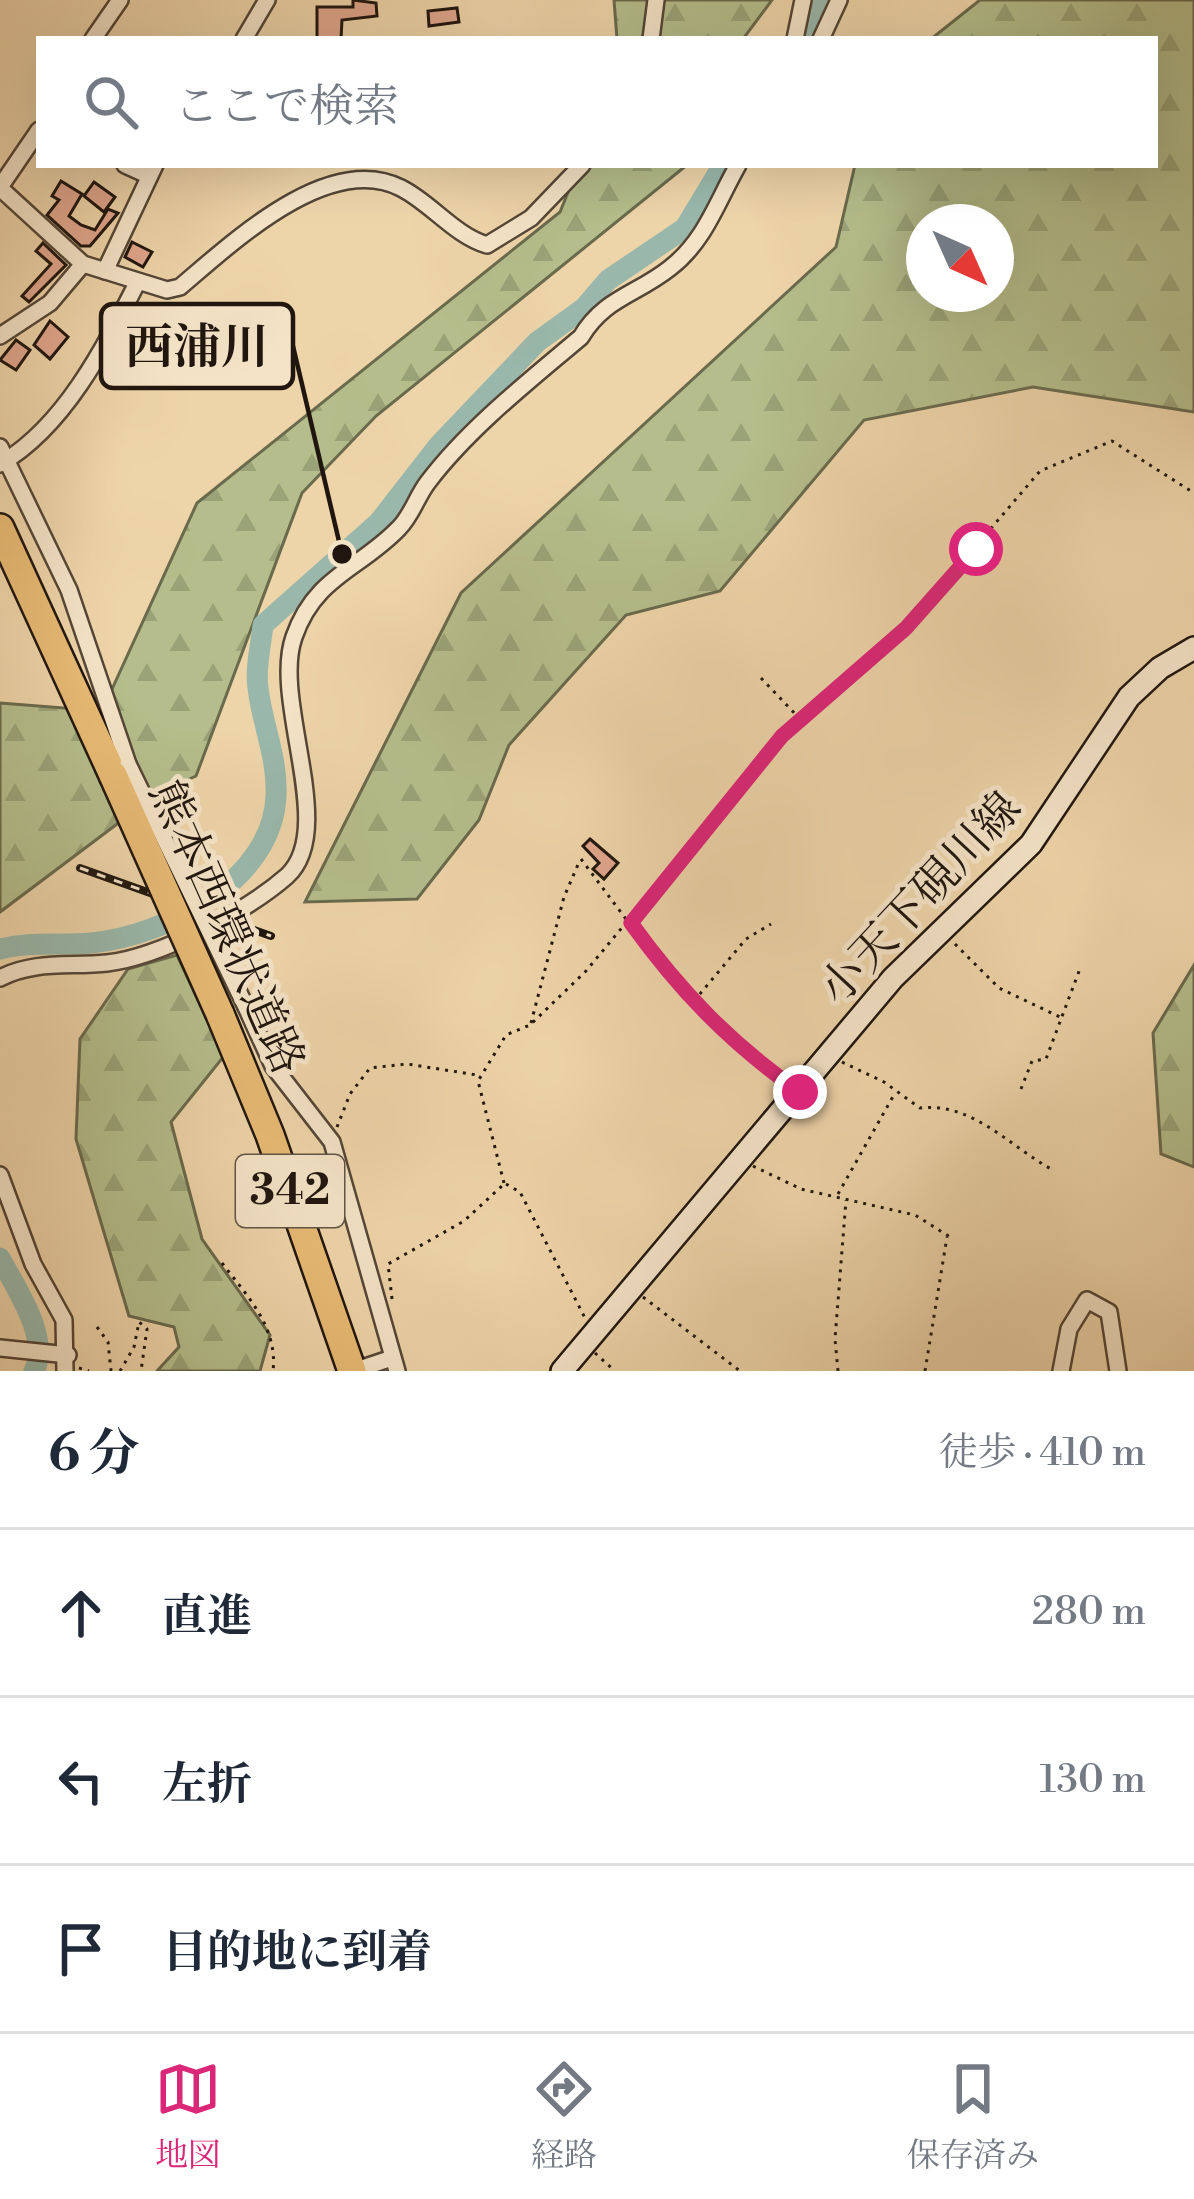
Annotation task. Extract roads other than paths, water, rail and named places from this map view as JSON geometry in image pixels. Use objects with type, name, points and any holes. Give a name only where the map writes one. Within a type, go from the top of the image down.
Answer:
[{"type":"highway","name":"熊本西環状道路","points":[[0,528],[233,1011],[270,1135],[357,1370]]},
{"type":"main road","name":"小天下硯川線","points":[[562,1371],[941,930],[1031,844],[1129,698],[1160,668],[1194,648]]},
{"type":"street","points":[[95,36],[120,0]]},
{"type":"street","points":[[246,36],[266,0]]},
{"type":"street","points":[[651,36],[656,0]]},
{"type":"street","points":[[794,36],[803,0]]},
{"type":"street","points":[[822,36],[839,0]]},
{"type":"street","points":[[36,134],[0,187],[83,264],[136,285],[180,287],[284,203],[309,190],[374,180],[400,187],[487,244],[531,218],[579,168]]},
{"type":"street","points":[[0,978],[45,964],[110,963],[197,933],[286,876],[302,857],[306,828],[286,666],[302,616],[344,566],[404,524],[429,481],[581,337],[596,313],[669,269],[695,245],[736,168]]},
{"type":"street","points":[[105,271],[151,170]]},
{"type":"street","points":[[0,336],[50,303],[83,264]]},
{"type":"street","points":[[120,770],[69,590],[2,458],[31,443],[71,395],[136,285]]},
{"type":"street","points":[[233,1011],[332,1142],[394,1365],[357,1370]]},
{"type":"street","points":[[0,1175],[33,1264],[64,1320],[66,1363],[0,1348]]},
{"type":"street","points":[[1061,1371],[1069,1329],[1087,1300],[1109,1312],[1118,1371]]},
{"type":"waterway","points":[[809,36],[823,0]]},
{"type":"waterway","points":[[0,949],[91,943],[151,929],[182,916],[236,878],[270,826],[276,796],[257,680],[263,625],[379,522],[439,445],[537,342],[584,308],[608,280],[685,228],[721,168]]},
{"type":"waterway","points":[[0,1258],[35,1328],[38,1358],[34,1371]]},
{"type":"railway","points":[[80,868],[271,936]]},
{"type":"place","name":"西浦川","points":[[342,554]]}]
